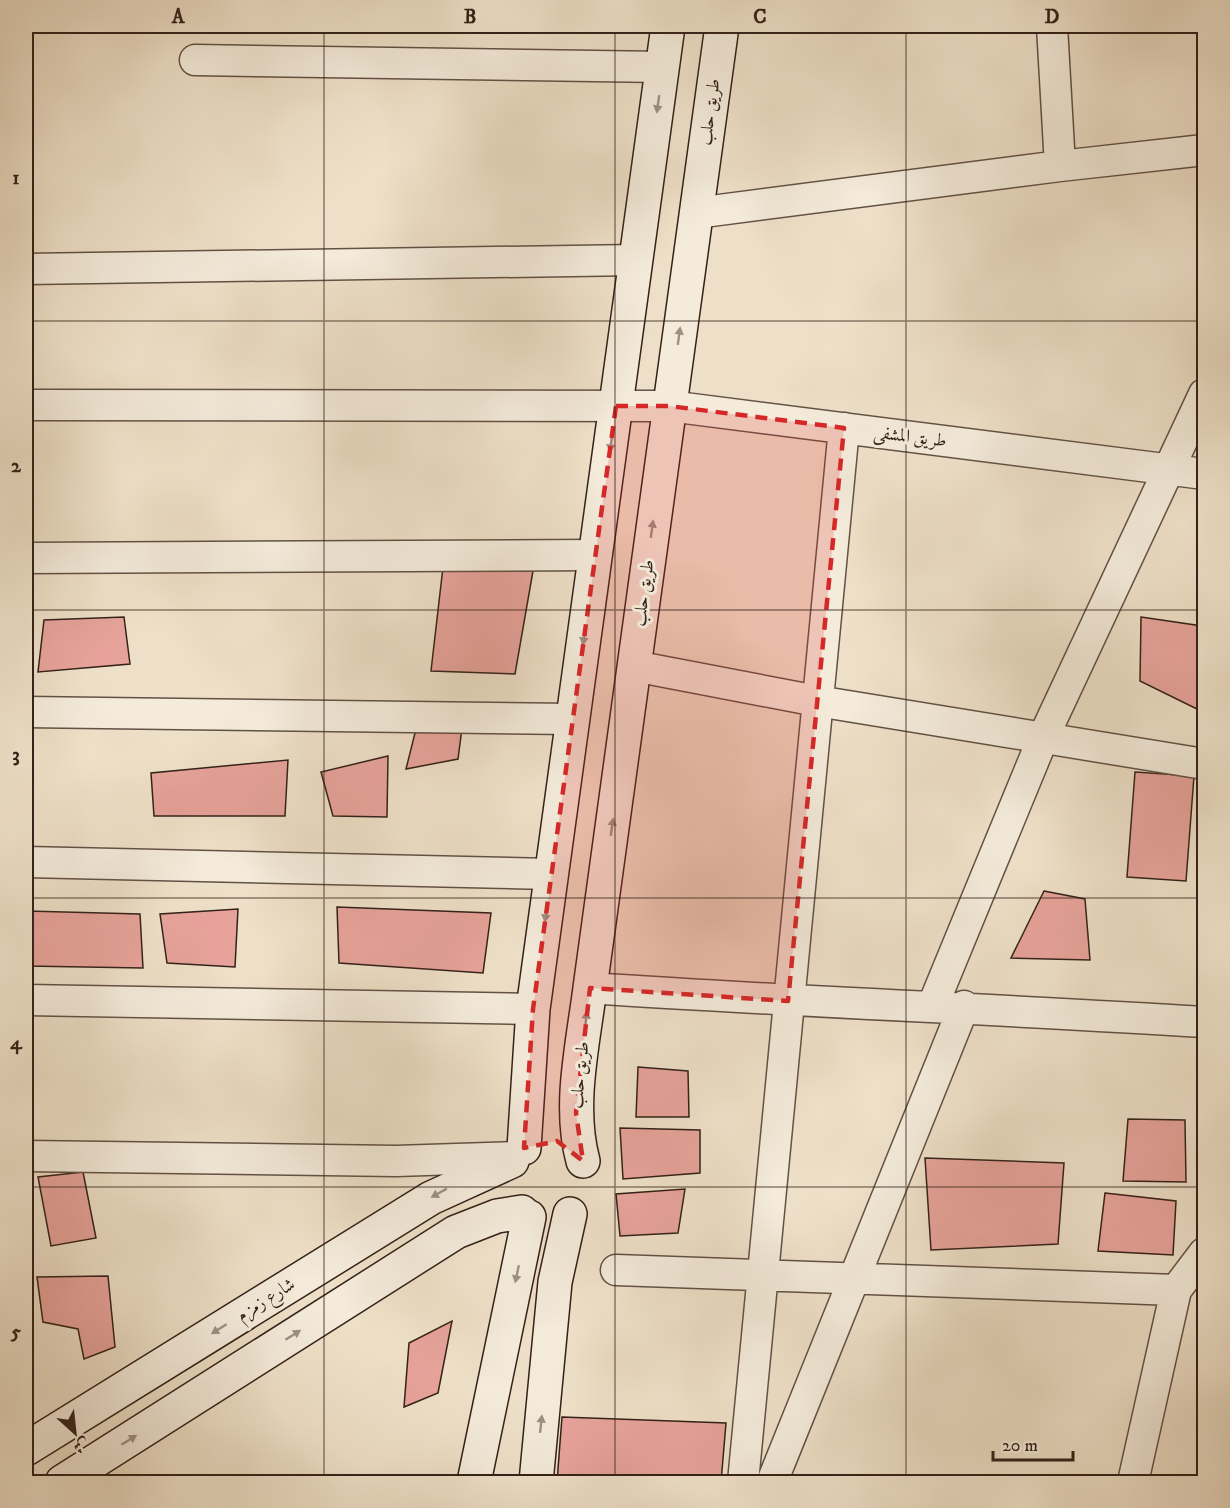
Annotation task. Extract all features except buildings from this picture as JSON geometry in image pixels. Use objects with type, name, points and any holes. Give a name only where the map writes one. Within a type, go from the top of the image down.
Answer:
[{"type":"main road","points":[[525,1214],[513,1201],[508,1189],[508,1174],[517,1155],[551,874],[668,26]]},
{"type":"main road","name":"طريق حلب","points":[[583,1161],[578,1144],[576,1113],[590,988],[722,26]]},
{"type":"main road","points":[[62,1482],[456,1232],[497,1215],[525,1214],[549,1221],[570,1214],[578,1208],[587,1190],[587,1170],[583,1161],[567,1145],[545,1140],[517,1155]]},
{"type":"main road","name":"شارع زمزم","points":[[26,1449],[431,1198],[517,1155]]},
{"type":"main road","points":[[474,1482],[525,1214]]},
{"type":"main road","points":[[536,1482],[555,1282],[570,1214]]},
{"type":"street","points":[[1052,26],[1060,166]]},
{"type":"street","points":[[195,60],[663,67]]},
{"type":"street","points":[[696,213],[1060,166],[1204,150]]},
{"type":"street","points":[[26,269],[636,260]]},
{"type":"street","points":[[933,1005],[1043,738],[1204,394]]},
{"type":"street","name":"طريق المشفى","points":[[26,405],[669,406],[1204,474]]},
{"type":"street","points":[[743,1482],[844,428]]},
{"type":"street","points":[[26,558],[596,555]]},
{"type":"street","points":[[634,666],[817,701],[1204,764]]},
{"type":"street","points":[[26,712],[573,719]]},
{"type":"street","points":[[26,862],[551,874]]},
{"type":"street","points":[[590,988],[788,1001],[964,1006],[1204,1022]]},
{"type":"street","points":[[26,1000],[533,1009]]},
{"type":"street","points":[[772,1482],[856,1279],[964,1006]]},
{"type":"street","points":[[26,1156],[396,1161],[517,1155]]},
{"type":"street","points":[[1133,1482],[1176,1290],[1204,1253]]},
{"type":"street","points":[[616,1270],[1176,1290]]},
{"type":"highlighted area","points":[[616,406],[669,406],[844,428],[788,1001],[590,988],[576,1113],[583,1161],[557,1141],[524,1148],[533,1009]]}]
